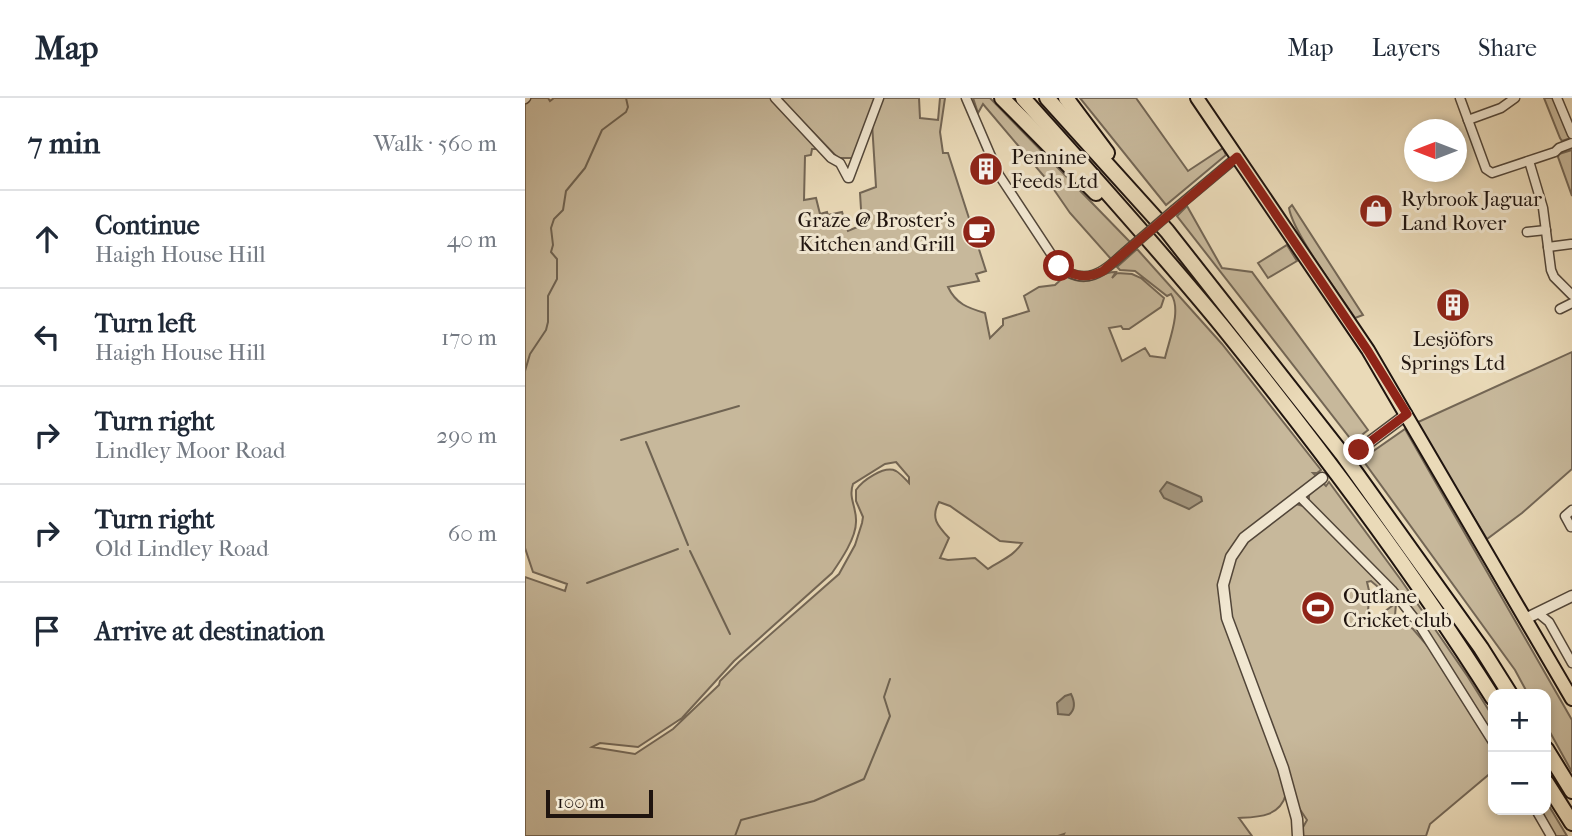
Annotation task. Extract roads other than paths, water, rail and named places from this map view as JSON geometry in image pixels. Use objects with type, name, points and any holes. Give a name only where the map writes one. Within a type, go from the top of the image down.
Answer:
[{"type":"highway","points":[[1002,98],[1163,257]]},
{"type":"highway","points":[[1023,98],[1221,325],[1322,453],[1399,558],[1488,691]]},
{"type":"highway","points":[[1047,98],[1167,232]]},
{"type":"highway","points":[[1066,98],[1167,232],[1343,455],[1481,648],[1507,689]]},
{"type":"highway","points":[[1547,752],[1572,791]]},
{"type":"highway","points":[[1551,790],[1572,823]]},
{"type":"main road","points":[[1197,98],[1368,351],[1532,616],[1572,699]]},
{"type":"street","points":[[775,98],[831,158],[840,163],[848,178],[879,98]]},
{"type":"street","points":[[966,98],[999,175],[1061,268],[1078,276],[1092,276],[1105,270],[1237,157]]},
{"type":"street","points":[[1460,98],[1486,169],[1492,173],[1572,143]]},
{"type":"street","points":[[1468,120],[1501,108],[1515,98]]},
{"type":"street","points":[[1557,98],[1572,134]]},
{"type":"street","points":[[1529,161],[1543,208],[1554,277],[1572,295]]},
{"type":"street","points":[[1527,232],[1546,230]]},
{"type":"street","points":[[1548,247],[1571,244]]},
{"type":"street","points":[[1560,309],[1572,303]]},
{"type":"street","points":[[1359,450],[1407,414]]},
{"type":"street","points":[[1298,836],[1297,818],[1283,768],[1227,618],[1223,585],[1227,566],[1239,544],[1267,519],[1322,478]]},
{"type":"street","points":[[1299,496],[1392,590],[1418,623],[1488,734]]},
{"type":"street","points":[[1571,527],[1565,516],[1572,510]]},
{"type":"street","points":[[1532,616],[1572,596]]},
{"type":"street","points":[[1532,616],[1549,622],[1572,663]]},
{"type":"street","points":[[1539,815],[1551,836]]},
{"type":"waterway","points":[[525,371],[530,354],[546,330],[548,296],[557,279],[557,259],[551,252],[551,228],[554,219],[563,210],[566,191],[585,168],[602,130],[626,112],[626,98]]},
{"type":"waterway","points":[[621,440],[739,406]]},
{"type":"waterway","points":[[646,442],[688,545]]},
{"type":"waterway","points":[[587,583],[678,549]]},
{"type":"waterway","points":[[690,551],[730,634]]},
{"type":"waterway","points":[[735,836],[741,820],[814,801],[864,779],[890,716],[884,697],[890,679]]},
{"type":"place","name":"Pennine Feeds Ltd","points":[[986,169]]},
{"type":"place","name":"Rybrook Jaguar Land Rover","points":[[1376,211]]},
{"type":"place","name":"Graze @ Broster's Kitchen and Grill","points":[[979,232]]},
{"type":"place","name":"Lesjöfors Springs Ltd","points":[[1453,305]]},
{"type":"place","name":"Outlane Cricket club","points":[[1318,608]]}]
